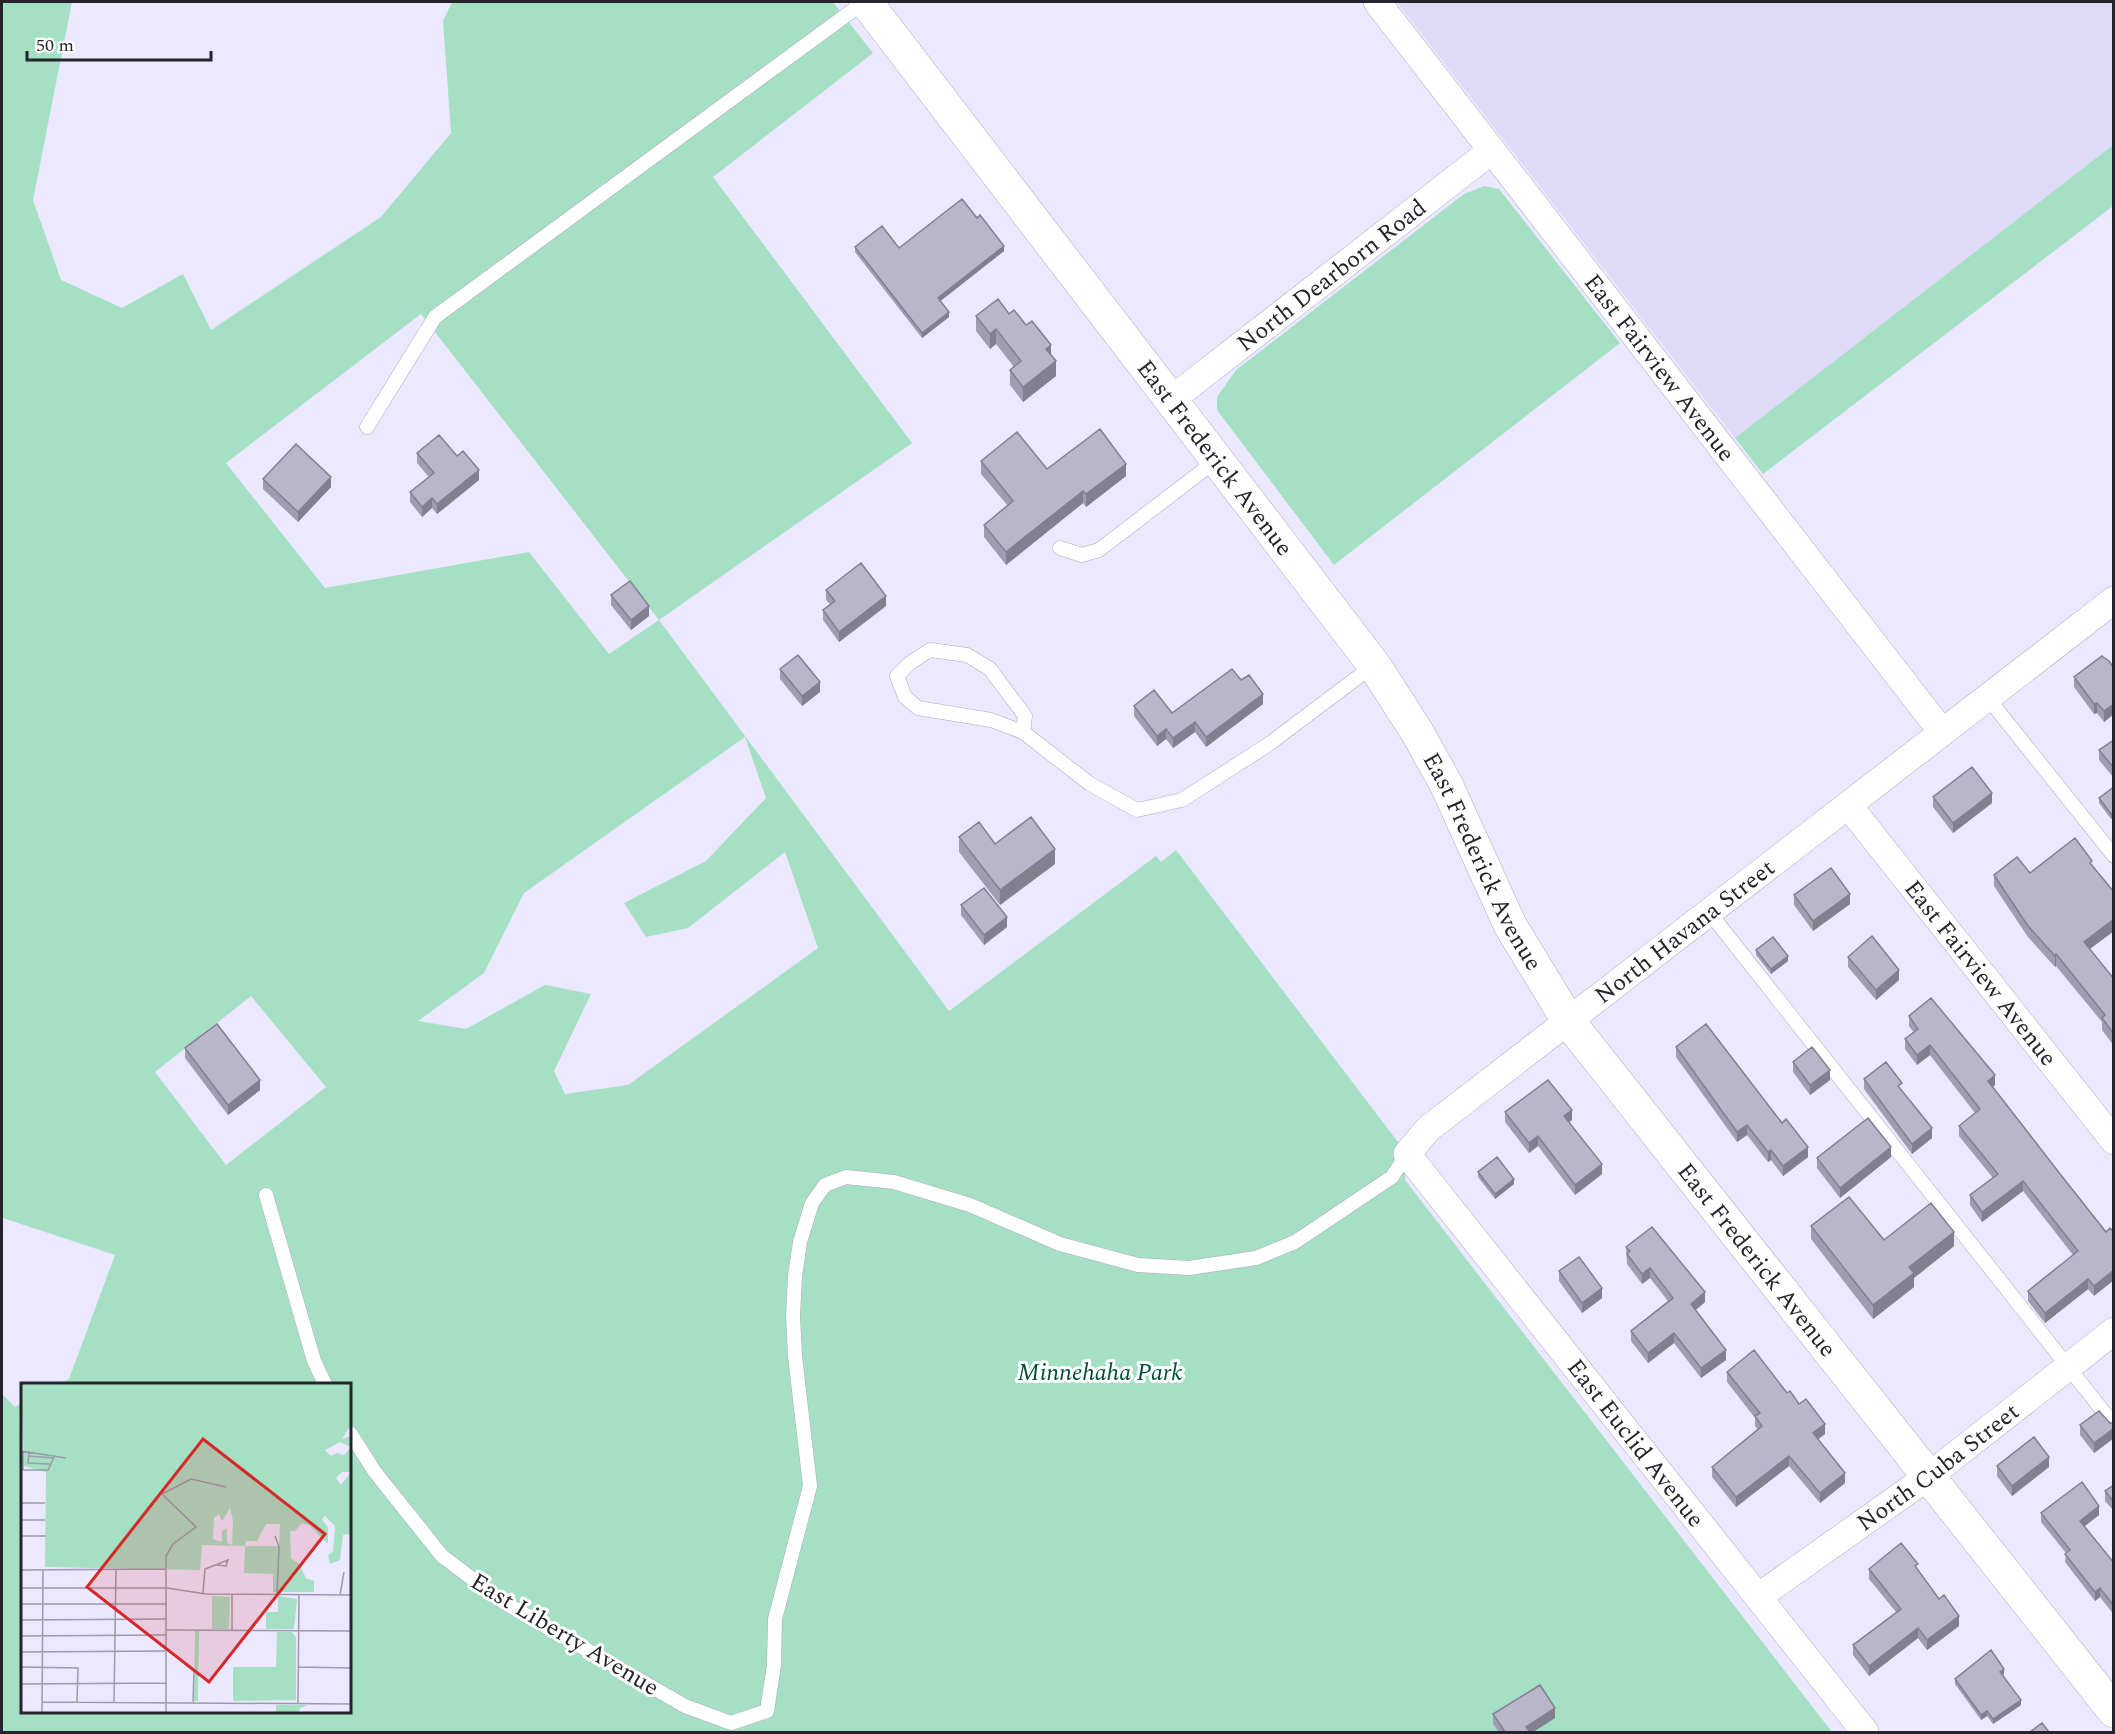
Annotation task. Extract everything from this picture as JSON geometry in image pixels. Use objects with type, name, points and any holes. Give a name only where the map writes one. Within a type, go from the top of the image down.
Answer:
[{"type":"main road","name":"East Frederick Avenue","points":[[865,2],[1374,665],[1417,732],[1446,784],[1510,925],[1569,1022],[2114,1712]]},
{"type":"street","name":"East Fairview Avenue","points":[[1377,2],[1942,732]]},
{"type":"street","name":"North Dearborn Road","points":[[1172,399],[1491,151]]},
{"type":"street","name":"North Havana Street","points":[[1407,1154],[1428,1129],[2114,600]]},
{"type":"street","name":"East Fairview Avenue","points":[[1848,805],[2114,1141]]},
{"type":"street","name":"East Euclid Avenue","points":[[1407,1154],[1864,1732]]},
{"type":"street","name":"North Cuba Street","points":[[1758,1597],[1929,1476],[2114,1331]]},
{"type":"lane","points":[[367,427],[435,317],[865,2]]},
{"type":"lane","points":[[1060,548],[1082,555],[1100,550],[1218,459]]},
{"type":"lane","points":[[1023,732],[1025,716],[990,669],[967,655],[930,650],[910,663],[897,676],[905,697],[918,708],[991,720],[1023,732],[1090,784],[1137,810],[1182,800],[1269,744],[1374,665]]},
{"type":"lane","points":[[1987,697],[2114,856]]},
{"type":"lane","points":[[1709,912],[2114,1425]]},
{"type":"lane","name":"North Havana Street","points":[[767,1712],[774,1665],[775,1619],[810,1486],[795,1356],[795,1276],[800,1242],[812,1203],[825,1185],[846,1177],[869,1178],[932,1191],[1060,1244],[1138,1265],[1189,1268],[1256,1258],[1295,1242],[1392,1177],[1407,1154]]},
{"type":"lane","points":[[266,1195],[314,1361],[325,1383]]},
{"type":"lane","name":"East Liberty Avenue","points":[[351,1436],[375,1472],[442,1556],[503,1602],[685,1707],[731,1723],[767,1712]]},
{"type":"shaded area","points":[[1397,2],[2113,2],[2113,145],[1735,438]]},
{"type":"green space","name":"Minnehaha Park","points":[[2,2],[72,2],[33,200],[61,280],[122,308],[183,274],[211,330],[381,217],[451,133],[443,21],[452,2],[833,2],[873,53],[713,177],[912,443],[659,620],[949,1011],[1156,856],[1161,862],[1176,850],[1407,1154],[1405,1180],[1832,1732],[2,1732],[2,1394],[15,1407],[21,1404],[21,1713],[351,1713],[351,1383],[60,1383],[69,1379],[115,1255],[3,1218],[2,1224]],"holes":[[[421,314],[659,620],[609,654],[529,552],[325,588],[226,463]],[[745,737],[766,798],[706,861],[624,903],[646,937],[688,928],[785,852],[818,948],[628,1085],[565,1094],[554,1071],[591,994],[545,985],[466,1029],[418,1021],[484,973],[524,893]],[[251,996],[326,1087],[226,1165],[155,1072]]]},
{"type":"green space","points":[[2113,145],[2113,206],[1763,474],[1735,438]]},
{"type":"green space","points":[[1484,186],[1499,189],[1620,343],[1334,565],[1217,410],[1217,397],[1236,370],[1464,194]]},
{"type":"building","points":[[962,199],[977,218],[980,215],[1004,246],[938,298],[949,312],[922,333],[855,247],[882,226],[899,248]]},
{"type":"building","points":[[998,299],[1009,314],[1014,310],[1026,325],[1032,321],[1051,345],[1046,349],[1056,361],[1023,387],[1010,370],[1021,361],[996,329],[990,334],[976,316]]},
{"type":"building","points":[[1100,429],[1126,464],[1086,494],[1083,491],[1006,552],[984,525],[1013,501],[981,461],[1017,432],[1047,469]]},
{"type":"building","points":[[439,435],[457,456],[463,451],[479,470],[437,504],[432,498],[422,507],[410,492],[434,473],[417,453]]},
{"type":"building","points":[[296,444],[331,477],[298,512],[263,479]]},
{"type":"building","points":[[861,563],[886,596],[839,632],[823,610],[835,601],[826,590]]},
{"type":"building","points":[[630,581],[649,606],[631,620],[611,595]]},
{"type":"building","points":[[798,655],[820,682],[802,696],[780,669]]},
{"type":"building","points":[[2102,656],[2114,668],[2114,704],[2104,711],[2097,703],[2094,704],[2074,677]]},
{"type":"building","points":[[1232,669],[1241,680],[1249,675],[1263,694],[1206,737],[1195,722],[1173,738],[1166,729],[1157,736],[1134,706],[1154,690],[1172,713]]},
{"type":"building","points":[[2114,740],[2114,768],[2099,750]]},
{"type":"building","points":[[1972,767],[1992,793],[1953,823],[1933,797]]},
{"type":"building","points":[[2114,787],[2114,812],[2111,814],[2099,798]]},
{"type":"building","points":[[1031,817],[1055,849],[1000,890],[959,837],[979,822],[995,844]]},
{"type":"building","points":[[2075,838],[2092,861],[2090,863],[2114,892],[2114,919],[2084,942],[2114,979],[2114,1034],[2102,1018],[2105,1015],[2056,954],[2055,956],[2028,926],[1994,875],[2017,857],[2030,873]]},
{"type":"building","points":[[1831,868],[1850,894],[1813,921],[1794,895]]},
{"type":"building","points":[[984,888],[1007,917],[984,935],[961,905]]},
{"type":"building","points":[[1872,936],[1899,970],[1876,990],[1848,957]]},
{"type":"building","points":[[1773,937],[1788,956],[1771,969],[1756,950]]},
{"type":"building","points":[[1931,998],[1995,1075],[1988,1081],[2064,1179],[2106,1232],[2110,1228],[2114,1233],[2114,1270],[2094,1286],[2088,1279],[2045,1313],[2028,1291],[2078,1251],[2023,1181],[1982,1212],[1970,1195],[1998,1174],[1959,1126],[1980,1109],[1930,1045],[1917,1055],[1905,1039],[1918,1029],[1909,1016]]},
{"type":"building","points":[[217,1024],[260,1080],[228,1105],[185,1048]]},
{"type":"building","points":[[1706,1024],[1782,1123],[1786,1119],[1808,1147],[1783,1166],[1771,1150],[1768,1152],[1747,1125],[1737,1132],[1676,1047]]},
{"type":"building","points":[[1812,1047],[1830,1070],[1810,1085],[1793,1062]]},
{"type":"building","points":[[1886,1062],[1902,1083],[1898,1086],[1932,1128],[1912,1144],[1864,1079]]},
{"type":"building","points":[[1548,1080],[1572,1110],[1564,1116],[1602,1164],[1575,1185],[1538,1136],[1529,1143],[1505,1112]]},
{"type":"building","points":[[1868,1118],[1891,1147],[1840,1188],[1817,1158]]},
{"type":"building","points":[[1497,1157],[1514,1179],[1495,1194],[1478,1172]]},
{"type":"building","points":[[1849,1197],[1884,1240],[1931,1203],[1954,1232],[1909,1267],[1914,1273],[1873,1305],[1811,1226]]},
{"type":"building","points":[[1652,1227],[1705,1292],[1691,1304],[1726,1350],[1701,1368],[1674,1333],[1648,1353],[1631,1331],[1673,1298],[1650,1268],[1642,1274],[1627,1254],[1630,1251],[1626,1247]]},
{"type":"building","points":[[1579,1257],[1602,1288],[1582,1303],[1559,1271]]},
{"type":"building","points":[[1754,1350],[1787,1393],[1790,1391],[1799,1404],[1806,1399],[1825,1424],[1813,1433],[1845,1473],[1820,1493],[1789,1456],[1736,1497],[1712,1467],[1762,1426],[1755,1416],[1760,1413],[1727,1372]]},
{"type":"building","points":[[2099,1411],[2110,1423],[2114,1423],[2114,1428],[2094,1443],[2080,1425]]},
{"type":"building","points":[[2034,1437],[2049,1457],[2012,1486],[1997,1466]]},
{"type":"building","points":[[2082,1482],[2099,1506],[2080,1521],[2114,1563],[2114,1606],[2100,1588],[2095,1592],[2065,1554],[2070,1550],[2041,1513]]},
{"type":"building","points":[[2114,1485],[2114,1502],[2105,1491]]},
{"type":"building","points":[[1901,1543],[1918,1564],[1915,1566],[1939,1599],[1944,1595],[1959,1616],[1927,1640],[1918,1628],[1869,1666],[1853,1645],[1901,1609],[1869,1569]]},
{"type":"building","points":[[1991,1650],[2004,1669],[2000,1672],[2021,1700],[1993,1719],[1987,1711],[1981,1715],[1955,1679]]},
{"type":"building","points":[[1540,1685],[1555,1708],[1526,1727],[1530,1732],[1505,1732],[1493,1714]]},
{"type":"building","points":[[2042,1723],[2049,1732],[2030,1732]]}]
